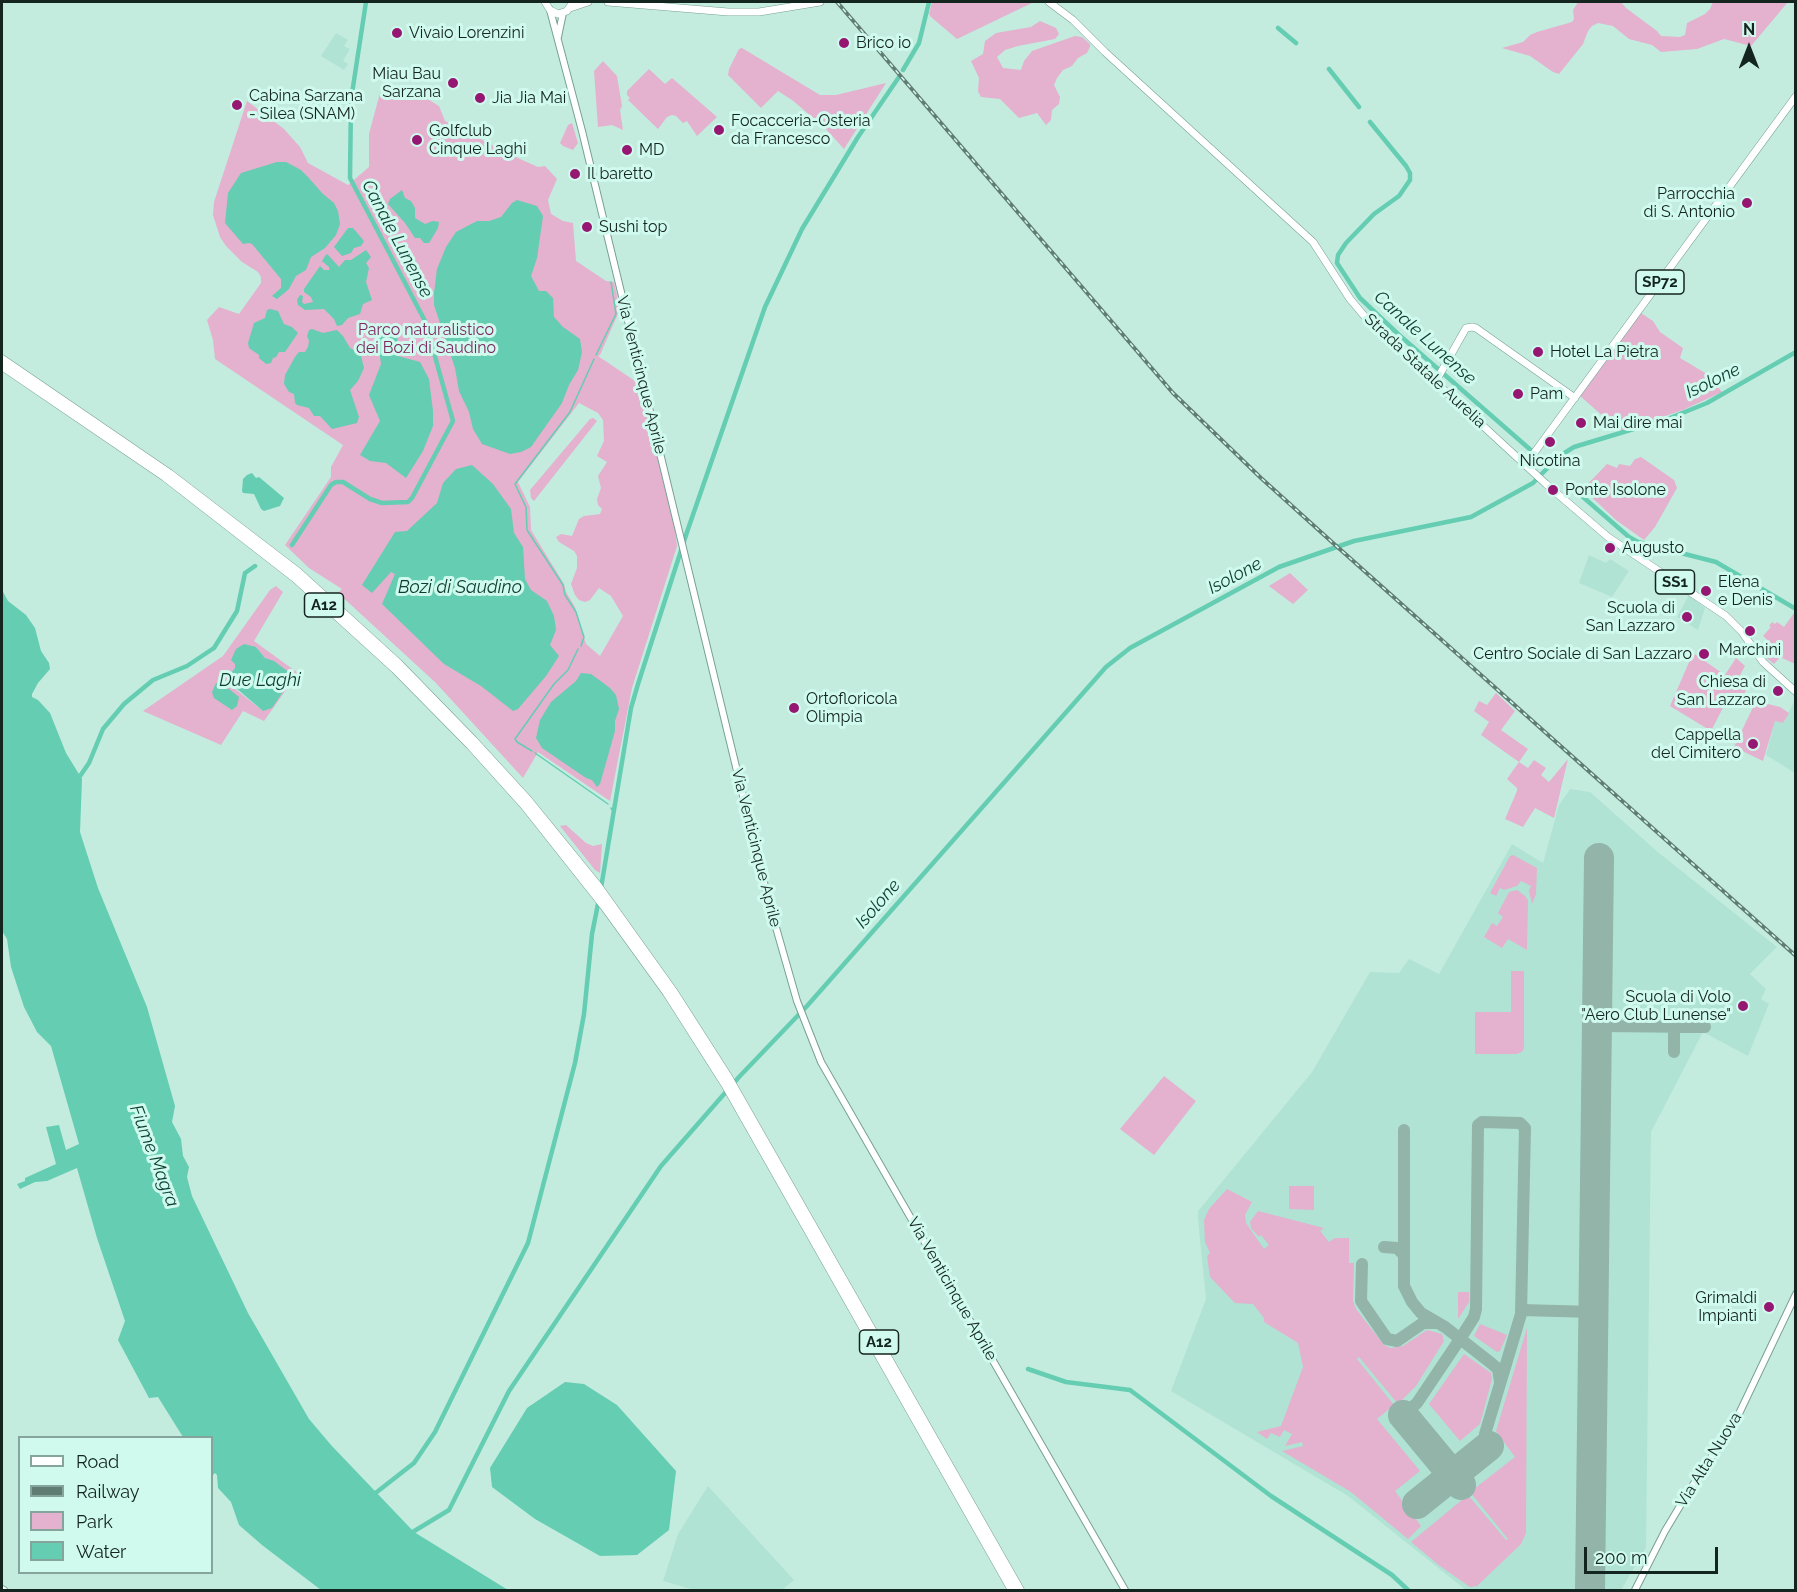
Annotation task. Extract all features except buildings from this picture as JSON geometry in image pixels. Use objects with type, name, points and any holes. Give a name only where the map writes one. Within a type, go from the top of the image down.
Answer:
[{"type":"highway","name":"A12","points":[[2,359],[170,474],[298,573],[398,663],[528,800],[598,886],[604,906],[730,1086],[1012,1590]]},
{"type":"highway","name":"A12","points":[[2,366],[165,477],[295,578],[395,669],[470,745],[601,896],[673,990],[1020,1590]]},
{"type":"main road","points":[[546,4],[558,14],[563,13],[571,5],[588,2]]},
{"type":"main road","points":[[608,2],[745,12],[774,10],[820,2]]},
{"type":"main road","name":"Strada Statale Aurelia","points":[[1050,2],[1074,20],[1113,60],[1313,242],[1366,318],[1439,375],[1544,482],[1608,537],[1726,616],[1742,632],[1763,662],[1796,692]]},
{"type":"main road","name":"Via Venticinque Aprile","points":[[546,4],[558,38],[769,903],[797,1001],[821,1062],[1125,1590]]},
{"type":"main road","name":"Via Venticinque Aprile","points":[[558,38],[563,13]]},
{"type":"main road","name":"SP72","points":[[1529,467],[1535,453],[1796,96]]},
{"type":"main road","points":[[1439,375],[1466,328],[1472,327],[1575,398]]},
{"type":"main road","name":"Via Alta Nuova","points":[[1635,1590],[1665,1531],[1736,1420],[1796,1294]]},
{"type":"shaded area","points":[[336,33],[348,40],[344,46],[350,49],[343,61],[348,64],[344,70],[321,56]]},
{"type":"shaded area","points":[[1589,555],[1606,563],[1610,559],[1629,571],[1612,597],[1579,583]]},
{"type":"shaded area","points":[[1689,595],[1705,608],[1698,630],[1677,617]]},
{"type":"shaded area","points":[[1795,700],[1795,773],[1766,755],[1775,721],[1783,723]]},
{"type":"shaded area","points":[[1570,789],[1590,792],[1659,853],[1777,947],[1750,974],[1766,989],[1761,999],[1769,1004],[1748,1056],[1703,1032],[1651,1132],[1646,1548],[1621,1590],[1466,1590],[1348,1496],[1171,1391],[1206,1299],[1198,1211],[1312,1072],[1370,972],[1399,973],[1409,959],[1439,974],[1512,844],[1543,863],[1559,805]]},
{"type":"shaded area","points":[[708,1486],[794,1580],[782,1590],[694,1590],[663,1581],[678,1534]]},
{"type":"green space","points":[[932,2],[1034,2],[957,39],[931,17],[929,14]]},
{"type":"green space","points":[[1578,2],[1621,2],[1661,36],[1680,37],[1685,35],[1687,23],[1705,14],[1713,2],[1788,2],[1751,46],[1724,39],[1697,49],[1661,52],[1652,45],[1629,39],[1613,26],[1598,23],[1588,31],[1583,44],[1559,74],[1530,56],[1502,48],[1523,42],[1537,32],[1572,22],[1573,10]]},
{"type":"green space","points":[[1040,21],[1056,28],[1059,34],[1055,39],[1005,50],[997,57],[1003,68],[1021,70],[1024,61],[1032,51],[1075,36],[1082,37],[1090,44],[1087,53],[1078,58],[1072,66],[1063,70],[1057,78],[1054,85],[1060,97],[1059,104],[1052,110],[1051,120],[1046,125],[1037,113],[1019,118],[1000,99],[981,97],[978,91],[979,78],[971,61],[983,54],[985,41],[996,33],[1031,27]]},
{"type":"green space","points":[[742,48],[820,95],[836,95],[886,83],[844,149],[825,128],[778,91],[761,108],[728,75],[739,49]]},
{"type":"green space","points":[[603,61],[617,76],[623,130],[612,125],[598,127],[594,71]]},
{"type":"green space","points":[[649,69],[665,84],[672,78],[717,117],[697,136],[687,121],[683,123],[672,115],[667,117],[658,129],[628,100],[630,98],[627,95],[627,91]]},
{"type":"green space","name":"Parco naturalistico dei Bozi di Saudino","points":[[405,85],[439,106],[445,121],[520,159],[538,167],[545,166],[557,179],[548,200],[551,214],[563,221],[573,223],[576,261],[606,281],[614,282],[620,309],[598,356],[635,381],[638,380],[677,546],[632,688],[610,801],[538,752],[523,778],[436,683],[338,593],[342,589],[309,568],[285,545],[331,477],[331,467],[343,445],[215,359],[213,340],[207,320],[219,307],[239,314],[261,283],[258,272],[242,262],[226,246],[220,237],[213,215],[214,202],[247,101],[284,129],[300,147],[308,163],[348,185],[369,167],[369,134],[380,93]],"holes":[[[579,403],[598,413],[603,420],[604,441],[597,456],[607,462],[598,476],[601,488],[597,499],[602,509],[600,514],[579,519],[572,536],[561,534],[556,537],[577,556],[577,568],[571,584],[579,600],[585,602],[590,600],[599,588],[611,596],[623,616],[600,656],[586,644],[575,607],[564,584],[531,530],[530,507],[518,482]]]},
{"type":"green space","points":[[572,123],[578,143],[573,150],[560,143],[568,125]]},
{"type":"green space","points":[[1641,313],[1653,321],[1660,332],[1683,348],[1680,358],[1707,374],[1722,392],[1683,410],[1620,431],[1580,396]]},
{"type":"green space","points":[[593,418],[597,421],[534,501],[530,490]]},
{"type":"green space","points":[[1641,457],[1674,480],[1677,488],[1655,527],[1644,540],[1616,520],[1583,489],[1607,464],[1617,468],[1619,464],[1630,466],[1635,459]]},
{"type":"green space","points":[[1290,573],[1308,590],[1293,604],[1269,586]]},
{"type":"green space","points":[[276,586],[283,592],[254,641],[298,673],[264,721],[243,711],[221,745],[143,711],[223,656],[270,590]],"holes":[[[256,647],[270,661],[263,711],[234,688],[228,678],[235,664]]]},
{"type":"green space","points":[[1794,613],[1795,664],[1780,657],[1774,664],[1765,657],[1774,646],[1763,636],[1771,627],[1769,626],[1772,622],[1775,624],[1777,622],[1784,627]]},
{"type":"green space","points":[[1693,653],[1725,675],[1736,658],[1745,666],[1738,679],[1749,684],[1739,704],[1728,698],[1711,731],[1670,706]]},
{"type":"green space","points":[[1496,693],[1515,711],[1501,730],[1528,749],[1519,762],[1481,735],[1489,722],[1474,711],[1479,701],[1487,705]]},
{"type":"green space","points":[[1756,701],[1780,707],[1789,713],[1783,723],[1775,721],[1763,761],[1734,747]]},
{"type":"green space","points":[[1568,759],[1554,818],[1535,808],[1523,827],[1505,819],[1517,791],[1517,788],[1507,779],[1519,762],[1528,768],[1534,760],[1546,768],[1541,775],[1549,782]]},
{"type":"green space","points":[[566,825],[586,843],[593,846],[602,844],[600,873],[595,870],[560,826]]},
{"type":"green space","points":[[1513,855],[1537,868],[1536,894],[1532,904],[1529,891],[1531,886],[1521,881],[1517,886],[1504,890],[1500,888],[1496,896],[1490,893],[1510,856]]},
{"type":"green space","points":[[1517,890],[1528,900],[1527,950],[1508,939],[1502,948],[1484,937],[1492,923],[1497,926],[1503,917],[1498,913],[1509,892]]},
{"type":"green space","points":[[1511,971],[1524,971],[1523,1051],[1517,1054],[1475,1054],[1475,1012],[1511,1012]]},
{"type":"green space","points":[[1164,1076],[1196,1101],[1154,1155],[1120,1129]]},
{"type":"green space","points":[[1289,1186],[1314,1186],[1314,1210],[1289,1209]]},
{"type":"green space","points":[[1227,1189],[1252,1202],[1245,1215],[1246,1223],[1264,1249],[1269,1245],[1251,1228],[1250,1222],[1258,1211],[1324,1228],[1320,1231],[1329,1242],[1335,1238],[1349,1238],[1349,1263],[1354,1263],[1353,1301],[1356,1309],[1384,1345],[1391,1348],[1403,1346],[1427,1330],[1442,1334],[1444,1341],[1416,1386],[1398,1404],[1359,1357],[1357,1359],[1394,1405],[1377,1419],[1420,1471],[1395,1491],[1421,1526],[1408,1539],[1351,1492],[1282,1451],[1303,1446],[1302,1442],[1285,1446],[1292,1434],[1284,1430],[1280,1437],[1271,1433],[1267,1439],[1257,1432],[1281,1426],[1303,1367],[1298,1343],[1264,1322],[1264,1318],[1253,1304],[1235,1303],[1210,1277],[1207,1256],[1210,1253],[1205,1242],[1204,1220],[1209,1209]]},
{"type":"green space","points":[[1458,1292],[1469,1292],[1469,1302],[1458,1319]]},
{"type":"green space","points":[[1480,1324],[1507,1335],[1500,1351],[1497,1352],[1474,1336]]},
{"type":"green space","points":[[1527,1328],[1526,1533],[1521,1544],[1477,1586],[1470,1587],[1411,1542],[1468,1495],[1506,1540],[1508,1539],[1470,1492],[1515,1457],[1496,1431]]},
{"type":"green space","points":[[1464,1354],[1491,1373],[1492,1379],[1480,1424],[1460,1441],[1429,1404]]},
{"type":"water","points":[[277,162],[286,162],[301,170],[334,203],[340,224],[336,235],[325,248],[311,257],[306,270],[296,276],[289,289],[277,299],[272,296],[281,288],[281,279],[252,244],[243,244],[225,223],[228,193],[241,173]]},
{"type":"water","points":[[402,190],[405,198],[411,201],[415,208],[415,218],[425,224],[433,221],[439,222],[429,243],[415,238],[388,204],[390,199]]},
{"type":"water","points":[[517,200],[537,206],[543,216],[537,258],[531,276],[539,291],[546,291],[553,298],[554,317],[563,327],[580,339],[582,352],[578,370],[562,403],[531,447],[510,454],[482,444],[473,429],[469,412],[459,391],[455,368],[434,305],[434,293],[437,269],[446,247],[456,232],[477,221],[489,221],[501,217]]},
{"type":"water","points":[[348,228],[353,228],[364,241],[351,253],[342,256],[334,247]]},
{"type":"water","points":[[366,250],[371,257],[366,263],[369,268],[366,282],[372,300],[363,304],[360,314],[348,318],[342,325],[337,326],[334,319],[324,309],[305,310],[298,305],[297,300],[300,295],[303,296],[304,304],[313,302],[304,289],[320,266],[324,270],[329,270],[329,267],[322,261],[327,254],[339,267],[345,260],[351,260]]},
{"type":"water","points":[[267,310],[278,311],[284,324],[292,327],[298,333],[285,352],[279,352],[271,363],[266,364],[249,348],[248,343],[254,323],[265,318]]},
{"type":"water","points":[[397,328],[398,356],[420,362],[429,379],[433,411],[433,426],[423,451],[406,478],[386,463],[370,461],[360,455],[380,421],[369,395],[381,364],[377,335],[385,329]]},
{"type":"water","points":[[309,330],[323,333],[337,330],[350,348],[361,356],[364,368],[358,381],[350,390],[359,417],[357,423],[332,429],[320,416],[314,416],[309,408],[297,405],[294,394],[289,392],[284,384],[285,375],[295,357],[299,352],[305,352],[308,347],[307,336]]},
{"type":"water","name":"Bozi di Saudino","points":[[472,465],[493,484],[511,509],[514,533],[523,547],[525,579],[531,590],[547,601],[554,616],[556,630],[550,645],[559,656],[546,676],[518,709],[513,711],[481,686],[444,664],[382,604],[395,574],[391,572],[372,593],[362,585],[395,532],[407,531],[437,503],[443,483],[456,469]]},
{"type":"water","points":[[252,473],[284,498],[280,506],[264,511],[254,494],[243,493],[243,479]]},
{"type":"water","name":"Fiume Magra","points":[[2,590],[8,601],[26,615],[35,628],[41,651],[49,663],[50,669],[38,683],[32,697],[50,713],[66,753],[82,779],[80,832],[98,888],[147,1007],[175,1106],[172,1122],[181,1139],[183,1156],[189,1167],[187,1177],[192,1196],[248,1313],[309,1419],[331,1445],[414,1532],[508,1590],[321,1590],[239,1525],[231,1502],[218,1488],[217,1475],[215,1473],[213,1475],[213,1436],[182,1436],[158,1397],[149,1398],[118,1340],[125,1321],[97,1238],[77,1168],[47,1181],[35,1182],[20,1189],[17,1184],[56,1164],[46,1127],[59,1125],[66,1150],[79,1144],[51,1046],[37,1032],[24,1007],[11,967],[7,939],[2,931]]},
{"type":"water","name":"Due Laghi","points":[[244,644],[256,647],[265,658],[274,661],[290,673],[289,683],[272,708],[263,711],[227,678],[235,668],[231,660],[236,649]]},
{"type":"water","points":[[581,673],[591,674],[610,688],[616,695],[619,709],[615,731],[600,784],[597,787],[592,780],[542,748],[536,738],[540,720],[551,702],[576,681]]},
{"type":"water","points":[[216,683],[239,697],[237,706],[232,710],[214,698],[212,692]]},
{"type":"water","points":[[565,1382],[584,1384],[617,1405],[676,1471],[669,1530],[637,1555],[600,1556],[535,1519],[492,1487],[490,1468],[527,1408]]},
{"type":"waterway","name":"Canale Lunense","points":[[292,545],[331,485],[336,482],[343,482],[370,499],[382,503],[408,502],[453,421],[425,321],[350,178],[351,100],[366,2]]},
{"type":"waterway","points":[[903,70],[919,43],[929,2]]},
{"type":"waterway","name":"Canale Lunense","points":[[1278,28],[1296,43]]},
{"type":"waterway","name":"Canale Lunense","points":[[1329,69],[1359,107]]},
{"type":"waterway","points":[[601,888],[631,708],[687,532],[765,307],[802,229],[858,137],[899,77]]},
{"type":"waterway","name":"Canale Lunense","points":[[1370,122],[1406,166],[1410,173],[1410,180],[1399,196],[1374,214],[1346,243],[1338,255],[1337,263],[1360,298],[1533,452]]},
{"type":"waterway","points":[[596,355],[616,314],[611,282]]},
{"type":"waterway","name":"Isolone","points":[[411,1533],[449,1510],[509,1391],[661,1166],[739,1077],[807,1006],[1106,667],[1130,648],[1279,567],[1354,541],[1471,517],[1533,483],[1558,457],[1574,447],[1670,418],[1707,403],[1796,352]]},
{"type":"waterway","points":[[581,646],[584,637],[576,612],[565,595],[563,585],[527,530],[526,507],[515,484],[570,412],[594,359]]},
{"type":"waterway","name":"Canale Lunense","points":[[1568,484],[1629,537],[1638,542],[1716,562],[1796,609]]},
{"type":"waterway","name":"Canale Lunense","points":[[78,779],[89,763],[103,729],[124,704],[153,680],[187,666],[214,648],[237,611],[245,573],[255,566]]},
{"type":"waterway","points":[[532,751],[515,739],[554,684],[568,670],[578,649]]},
{"type":"waterway","points":[[535,753],[608,804]]},
{"type":"waterway","points":[[611,808],[614,813]]},
{"type":"waterway","points":[[373,1495],[414,1463],[435,1432],[528,1243],[575,1063],[584,1014],[592,934],[599,899]]},
{"type":"waterway","points":[[1028,1369],[1066,1382],[1130,1390],[1271,1496],[1392,1575],[1408,1590]]},
{"type":"taxiway","points":[[1598,1026],[1705,1027]]},
{"type":"taxiway","points":[[1674,1026],[1674,1052]]},
{"type":"taxiway","points":[[1403,1415],[1417,1403],[1474,1317],[1476,1309],[1478,1125],[1482,1122],[1520,1123],[1525,1128],[1521,1314],[1485,1434],[1489,1446]]},
{"type":"taxiway","points":[[1404,1130],[1404,1286],[1421,1313],[1445,1327],[1498,1369],[1500,1382]]},
{"type":"taxiway","points":[[1384,1247],[1397,1248],[1403,1254]]},
{"type":"taxiway","points":[[1362,1264],[1361,1301],[1387,1339],[1397,1341],[1423,1323],[1436,1323]]},
{"type":"taxiway","points":[[1521,1310],[1594,1312]]},
{"type":"runway","points":[[1590,1590],[1599,858]]},
{"type":"runway","points":[[1403,1415],[1461,1485]]},
{"type":"runway","points":[[1417,1504],[1489,1446]]},
{"type":"railway","points":[[837,2],[1173,393],[1261,478],[1796,956]]},
{"type":"place","name":"Vivaio Lorenzini","points":[[397,33]]},
{"type":"place","name":"Brico io","points":[[844,43]]},
{"type":"place","name":"Miau Bau Sarzana","points":[[453,83]]},
{"type":"place","name":"Jia Jia Mai","points":[[480,98]]},
{"type":"place","name":"Cabina Sarzana - Silea (SNAM)","points":[[237,105]]},
{"type":"place","name":"Focacceria-Osteria da Francesco","points":[[719,130]]},
{"type":"place","name":"Golfclub Cinque Laghi","points":[[417,140]]},
{"type":"place","name":"MD","points":[[627,150]]},
{"type":"place","name":"Il baretto","points":[[575,174]]},
{"type":"place","name":"Parrocchia di S. Antonio","points":[[1747,203]]},
{"type":"place","name":"Sushi top","points":[[587,227]]},
{"type":"place","name":"Hotel La Pietra","points":[[1538,352]]},
{"type":"place","name":"Pam","points":[[1518,394]]},
{"type":"place","name":"Mai dire mai","points":[[1581,423]]},
{"type":"place","name":"Nicotina","points":[[1550,442]]},
{"type":"place","name":"Ponte Isolone","points":[[1553,490]]},
{"type":"place","name":"Augusto","points":[[1610,548]]},
{"type":"place","name":"Elena e Denis","points":[[1706,591]]},
{"type":"place","name":"Scuola di San Lazzaro","points":[[1687,617]]},
{"type":"place","name":"Marchini","points":[[1750,631]]},
{"type":"place","name":"Centro Sociale di San Lazzaro","points":[[1704,654]]},
{"type":"place","name":"Chiesa di San Lazzaro","points":[[1778,691]]},
{"type":"place","name":"Ortofloricola Olimpia","points":[[794,708]]},
{"type":"place","name":"Cappella del Cimitero","points":[[1753,744]]},
{"type":"place","name":"Scuola di Volo \"Aero Club Lunense\"","points":[[1743,1006]]},
{"type":"place","name":"Grimaldi Impianti","points":[[1769,1307]]}]
